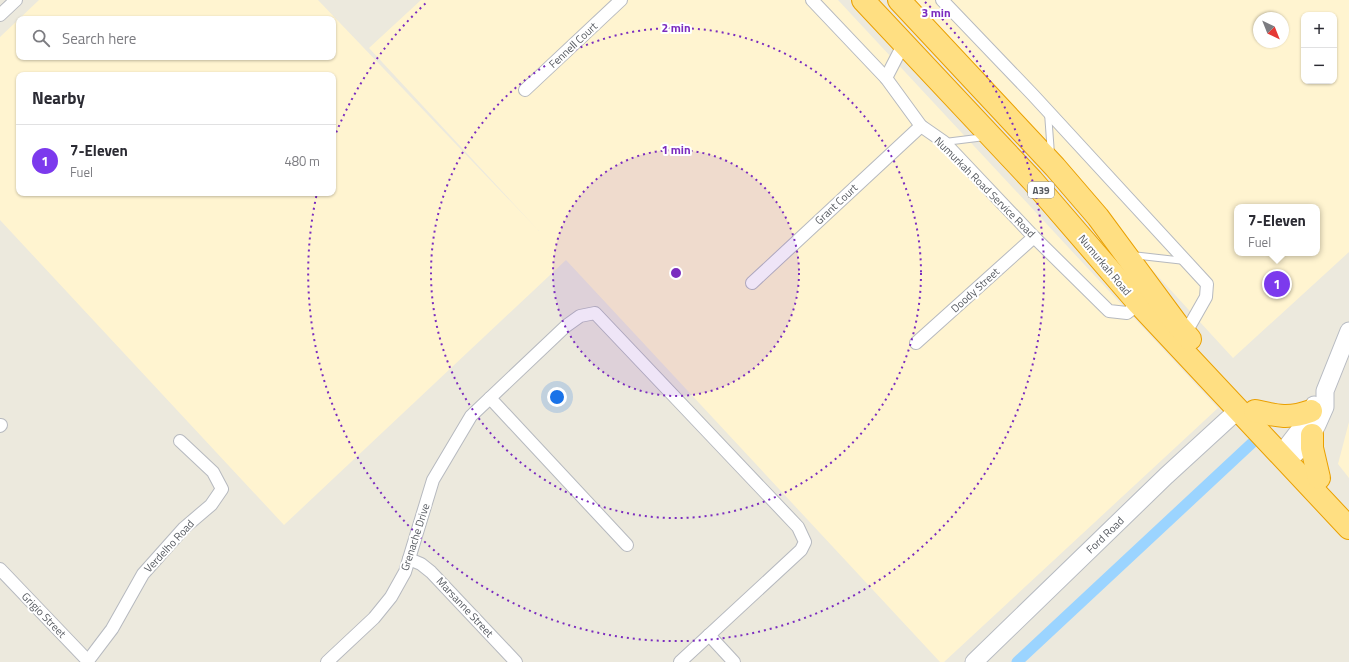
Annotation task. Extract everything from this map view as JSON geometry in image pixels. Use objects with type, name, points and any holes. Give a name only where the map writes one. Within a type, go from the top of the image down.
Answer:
[{"type":"highway","name":"Numurkah Road","points":[[864,0],[1056,206],[1146,297],[1185,334],[1247,408]]},
{"type":"highway","name":"Numurkah Road","points":[[899,0],[1055,167],[1098,217],[1127,254],[1146,297],[1287,453],[1349,528]]},
{"type":"highway","points":[[998,106],[996,110],[996,125],[1012,158]]},
{"type":"highway","points":[[1247,408],[1285,417],[1294,417],[1311,411]]},
{"type":"highway","points":[[1312,435],[1312,448],[1319,478]]},
{"type":"highway","name":"Numurkah Road","points":[[1287,453],[1319,478],[1349,512]]},
{"type":"street","points":[[0,15],[16,0]]},
{"type":"street","name":"Fennell Court","points":[[525,90],[621,0]]},
{"type":"street","name":"Numurkah Road Service Road","points":[[812,0],[886,78],[921,126],[944,142],[1034,237],[1109,311],[1127,313],[1146,297]]},
{"type":"street","points":[[942,0],[1207,284],[1206,297],[1185,334]]},
{"type":"street","points":[[886,78],[904,44]]},
{"type":"street","name":"Grant Court","points":[[752,283],[921,126]]},
{"type":"street","name":"Doody Street","points":[[916,343],[1034,237]]},
{"type":"street","name":"Grenache Drive","points":[[327,662],[374,618],[391,597],[405,572],[433,480],[471,416],[566,326],[580,316],[595,313],[798,527],[806,542],[801,550],[709,635]]},
{"type":"street","points":[[1287,453],[1311,411],[1325,391],[1349,330]]},
{"type":"street","points":[[1287,453],[1312,435],[1325,407],[1325,391]]},
{"type":"street","points":[[490,398],[627,545]]},
{"type":"street","name":"Ford Road","points":[[974,662],[1166,476],[1247,408]]},
{"type":"street","name":"Verdelho Road","points":[[87,661],[112,629],[143,574],[184,528],[211,505],[222,489],[213,472],[180,441]]},
{"type":"street","name":"Marsanne Street","points":[[409,559],[421,564],[431,572],[516,662]]},
{"type":"street","name":"Grigio Street","points":[[0,569],[87,661]]},
{"type":"street","points":[[680,662],[709,635],[734,662]]},
{"type":"lane","points":[[1048,112],[1050,150],[1055,167]]},
{"type":"lane","points":[[944,142],[991,136]]},
{"type":"lane","points":[[1127,254],[1186,261]]},
{"type":"shaded area","points":[[39,0],[318,0],[333,16],[22,16]]},
{"type":"shaded area","points":[[421,0],[838,0],[1218,408],[944,662],[940,662],[566,260],[284,525],[0,220],[0,37],[16,22],[16,60],[336,60],[336,19],[539,231],[369,48]]},
{"type":"shaded area","points":[[904,0],[1349,0],[1349,252],[1233,358]]},
{"type":"shaded area","points":[[1349,422],[1349,478],[1338,464]]},
{"type":"waterway","points":[[1017,662],[1252,443]]},
{"type":"place","name":"7-Eleven","points":[[1277,284]]}]
